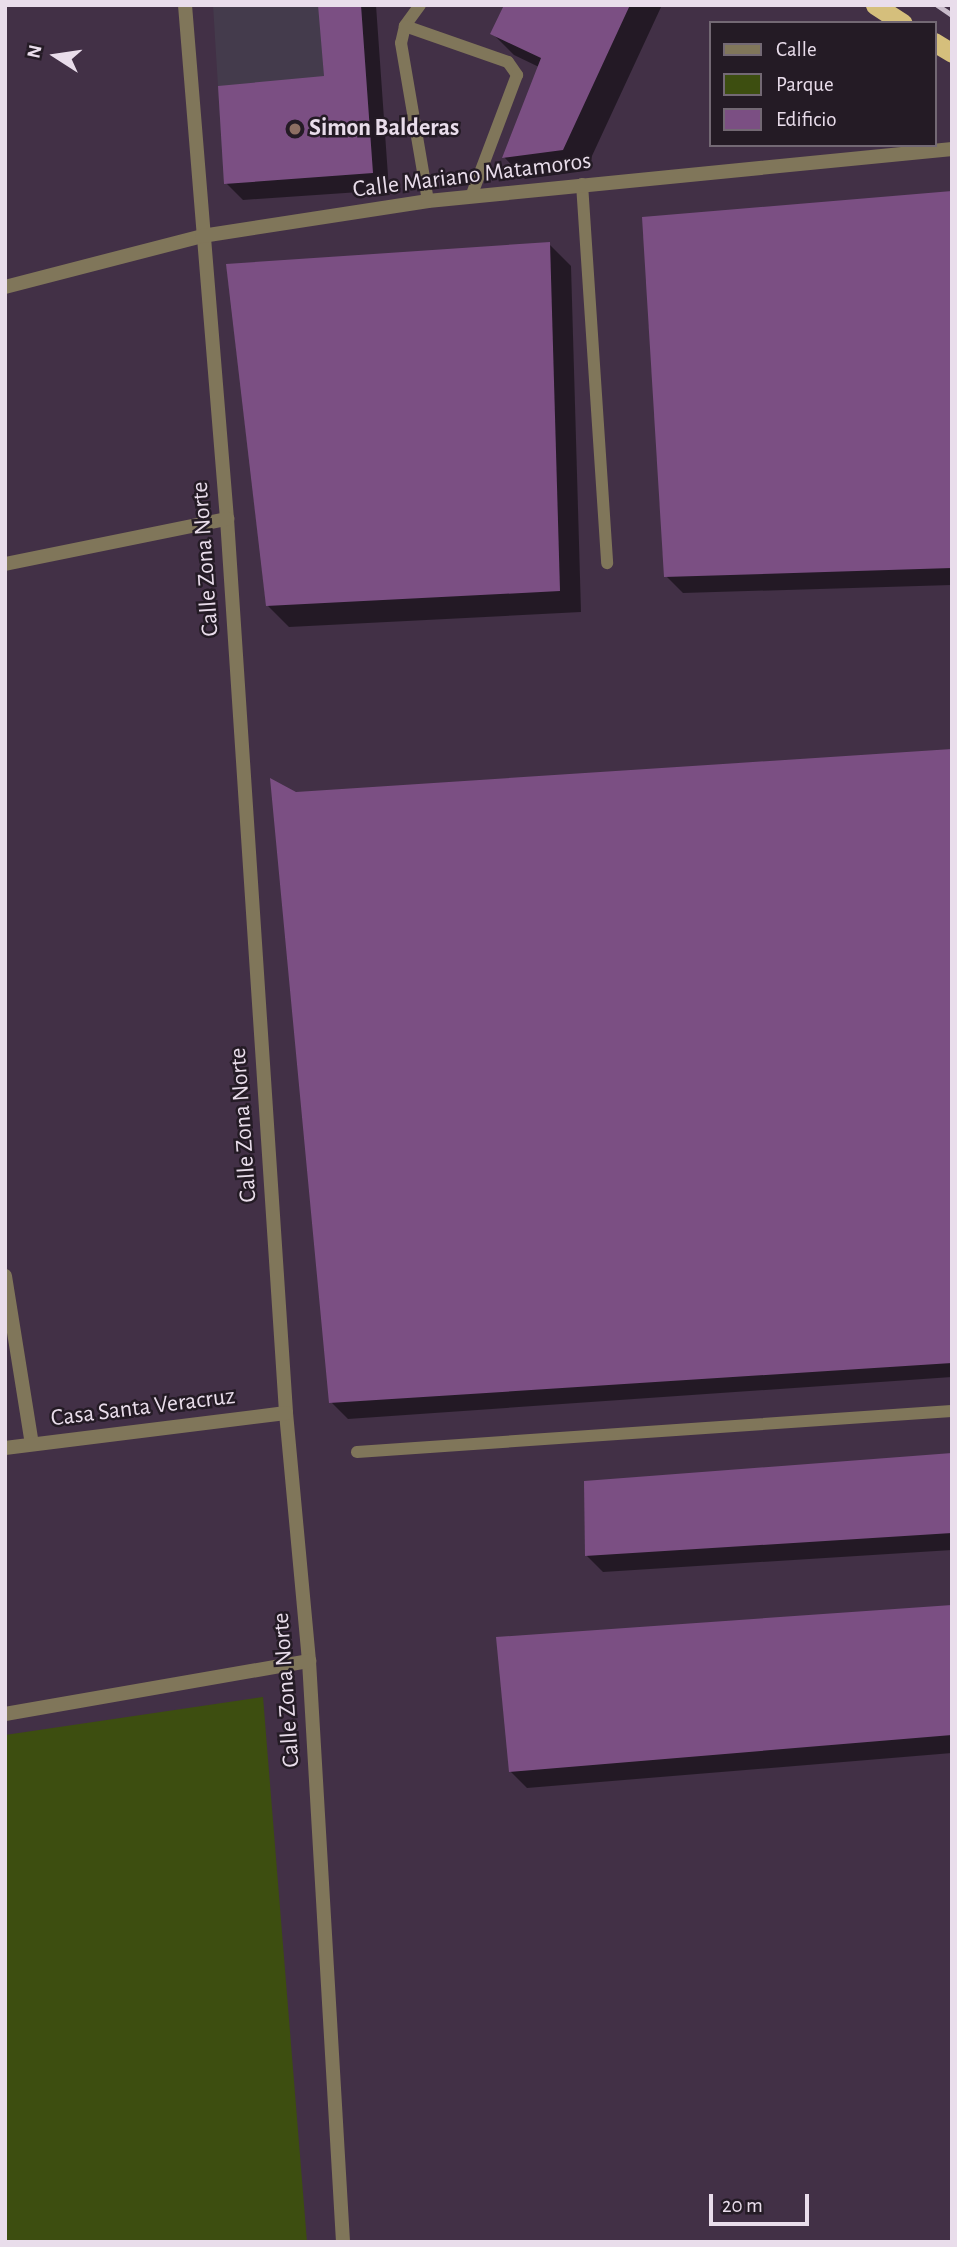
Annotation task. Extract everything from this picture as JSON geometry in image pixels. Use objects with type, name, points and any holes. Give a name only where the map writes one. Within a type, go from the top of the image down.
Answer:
[{"type":"highway","points":[[875,5],[900,21]]},
{"type":"highway","points":[[936,43],[952,53]]},
{"type":"street","name":"Calle Zona Norte","points":[[185,5],[227,519],[286,1413],[309,1661],[343,2242]]},
{"type":"street","name":"Calle Mariano Matamoros","points":[[5,287],[202,236],[428,201],[952,149]]},
{"type":"street","points":[[5,564],[227,519]]},
{"type":"street","points":[[5,1276],[32,1444]]},
{"type":"street","name":"Casa Santa Veracruz","points":[[5,1448],[286,1413]]},
{"type":"street","points":[[5,1714],[309,1661]]},
{"type":"lane","points":[[420,5],[405,26],[403,67],[428,201]]},
{"type":"lane","points":[[405,26],[508,62],[517,75],[471,197]]},
{"type":"lane","points":[[582,184],[607,563]]},
{"type":"lane","points":[[357,1452],[952,1411]]},
{"type":"shaded area","name":"Simon Balderas","points":[[213,5],[361,5],[373,173],[224,184]]},
{"type":"green space","points":[[263,1697],[307,2242],[5,2242],[5,1735]]},
{"type":"building","name":"Simon Balderas","points":[[318,5],[361,5],[373,173],[224,184],[218,86],[324,76]]},
{"type":"building","points":[[504,5],[630,5],[563,150],[502,158],[541,58],[490,34]]},
{"type":"building","points":[[952,191],[952,568],[664,577],[642,217]]},
{"type":"building","points":[[550,242],[560,591],[266,606],[226,264]]},
{"type":"building","points":[[952,749],[952,1363],[329,1403],[270,778],[296,792]]},
{"type":"building","points":[[952,1453],[952,1533],[585,1556],[584,1481]]},
{"type":"building","points":[[952,1605],[952,1735],[509,1772],[496,1637]]},
{"type":"railway","points":[[937,5],[952,15]]},
{"type":"place","name":"Simon Balderas","points":[[295,129]]}]
